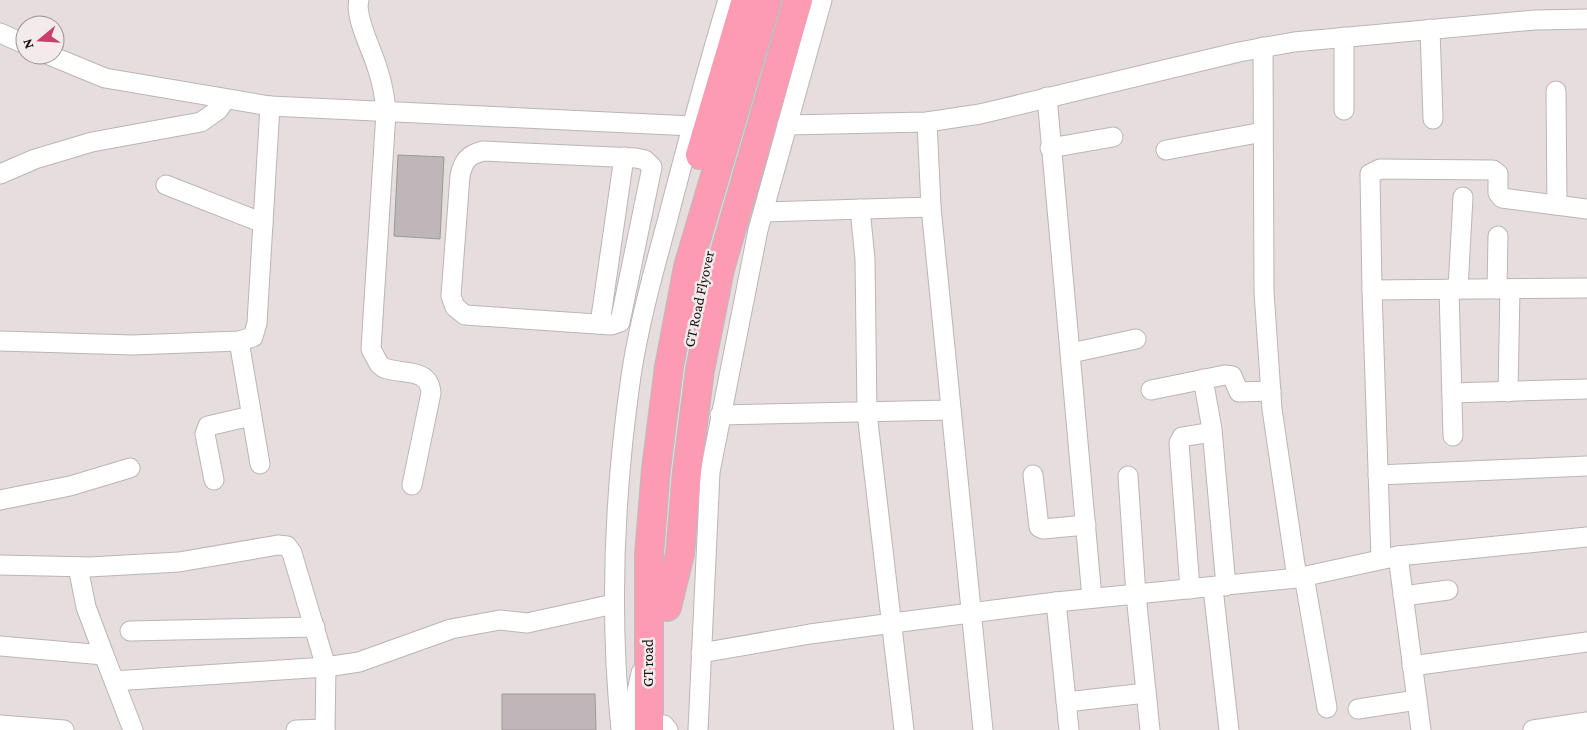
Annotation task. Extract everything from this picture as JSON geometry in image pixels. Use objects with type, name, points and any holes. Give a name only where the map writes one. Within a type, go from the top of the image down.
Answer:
[{"type":"highway","points":[[658,601],[634,546],[640,454],[659,326],[678,231],[746,0]]},
{"type":"highway","name":"GT Road Flyover","points":[[658,601],[672,465],[685,366],[705,266],[767,0]]},
{"type":"highway","name":"GT Road Flyover","points":[[748,85],[782,0]]},
{"type":"highway","points":[[658,601],[680,554],[687,471],[700,370],[720,269],[798,0]]},
{"type":"highway","name":"GT road","points":[[658,601],[648,638],[661,729]]},
{"type":"highway","name":"GT road","points":[[658,601],[661,729]]},
{"type":"street","points":[[358,0],[358,12],[380,76],[386,112],[370,349],[379,364],[384,368],[424,376],[430,384],[431,393],[412,485]]},
{"type":"street","points":[[621,730],[616,683],[614,604],[617,499],[631,376],[660,247],[728,0]]},
{"type":"street","points":[[698,730],[710,472],[738,324],[764,212],[822,0]]},
{"type":"street","points":[[787,125],[927,122],[980,114],[1263,48],[1344,37],[1430,29],[1535,20],[1587,19]]},
{"type":"street","points":[[1430,29],[1433,119]]},
{"type":"street","points":[[0,34],[15,40]]},
{"type":"street","points":[[1344,37],[1344,110]]},
{"type":"street","points":[[1263,48],[1264,292],[1271,391],[1300,577],[1327,708]]},
{"type":"street","points":[[65,62],[105,78],[270,106],[692,126]]},
{"type":"street","points":[[1556,91],[1557,205]]},
{"type":"street","points":[[1047,97],[1050,148],[1071,353],[1092,598]]},
{"type":"street","points":[[0,174],[35,159],[92,142],[201,122],[218,110],[226,99]]},
{"type":"street","points":[[0,341],[132,345],[239,342],[253,337],[255,332],[270,106]]},
{"type":"street","points":[[927,122],[931,207],[983,730]]},
{"type":"street","points":[[1166,150],[1263,132]]},
{"type":"street","points":[[1050,148],[1113,137]]},
{"type":"street","points":[[483,151],[624,157],[645,160],[652,167],[652,173],[636,241],[622,319],[616,324],[465,314],[455,308],[451,296],[460,176],[466,158],[474,153],[483,151]]},
{"type":"street","points":[[600,324],[624,157]]},
{"type":"street","points":[[1421,730],[1403,596],[1390,558],[1378,475],[1370,174],[1374,171],[1493,170],[1498,174],[1498,193],[1502,198],[1587,208]]},
{"type":"street","points":[[166,185],[263,223]]},
{"type":"street","points":[[1453,436],[1453,289],[1464,198]]},
{"type":"street","points":[[764,212],[931,207]]},
{"type":"street","points":[[860,209],[865,259],[867,413],[904,730]]},
{"type":"street","points":[[614,235],[660,247]]},
{"type":"street","points":[[1498,236],[1503,289],[1508,392]]},
{"type":"street","points":[[1372,290],[1587,288]]},
{"type":"street","points":[[1071,353],[1136,339]]},
{"type":"street","points":[[239,342],[260,464]]},
{"type":"street","points":[[1151,390],[1229,375],[1232,376],[1239,392],[1271,391]]},
{"type":"street","points":[[1203,379],[1212,432],[1229,730]]},
{"type":"street","points":[[1452,393],[1587,389]]},
{"type":"street","points":[[720,415],[951,410]]},
{"type":"street","points":[[214,480],[205,434],[208,426],[251,416]]},
{"type":"street","points":[[1190,589],[1179,442],[1182,437],[1212,432]]},
{"type":"street","points":[[1378,475],[1587,466]]},
{"type":"street","points":[[0,500],[70,486],[130,468]]},
{"type":"street","points":[[1033,475],[1038,527],[1043,529],[1086,525]]},
{"type":"street","points":[[1128,476],[1136,595],[1150,730]]},
{"type":"street","points":[[701,654],[810,634],[1056,602],[1220,587],[1300,577],[1390,558],[1587,536]]},
{"type":"street","points":[[0,565],[78,567],[179,562],[282,545],[287,546],[292,553],[326,667],[325,729],[296,730]]},
{"type":"street","points":[[78,567],[86,607],[133,730]]},
{"type":"street","points":[[1403,596],[1448,590]]},
{"type":"street","points":[[1056,602],[1068,730]]},
{"type":"street","points":[[114,681],[326,667],[359,662],[451,629],[500,620],[527,623],[614,604]]},
{"type":"street","points":[[130,631],[315,627]]},
{"type":"street","points":[[628,730],[648,638]]},
{"type":"street","points":[[1412,666],[1587,642]]},
{"type":"street","points":[[0,646],[104,655]]},
{"type":"street","points":[[1066,702],[1146,693]]},
{"type":"street","points":[[1358,709],[1417,700]]},
{"type":"street","points":[[1533,730],[1587,722]]},
{"type":"street","points":[[10,727],[64,730]]},
{"type":"building","points":[[398,155],[444,157],[440,239],[394,236]]},
{"type":"building","points":[[502,694],[595,694],[596,730],[502,730]]}]
